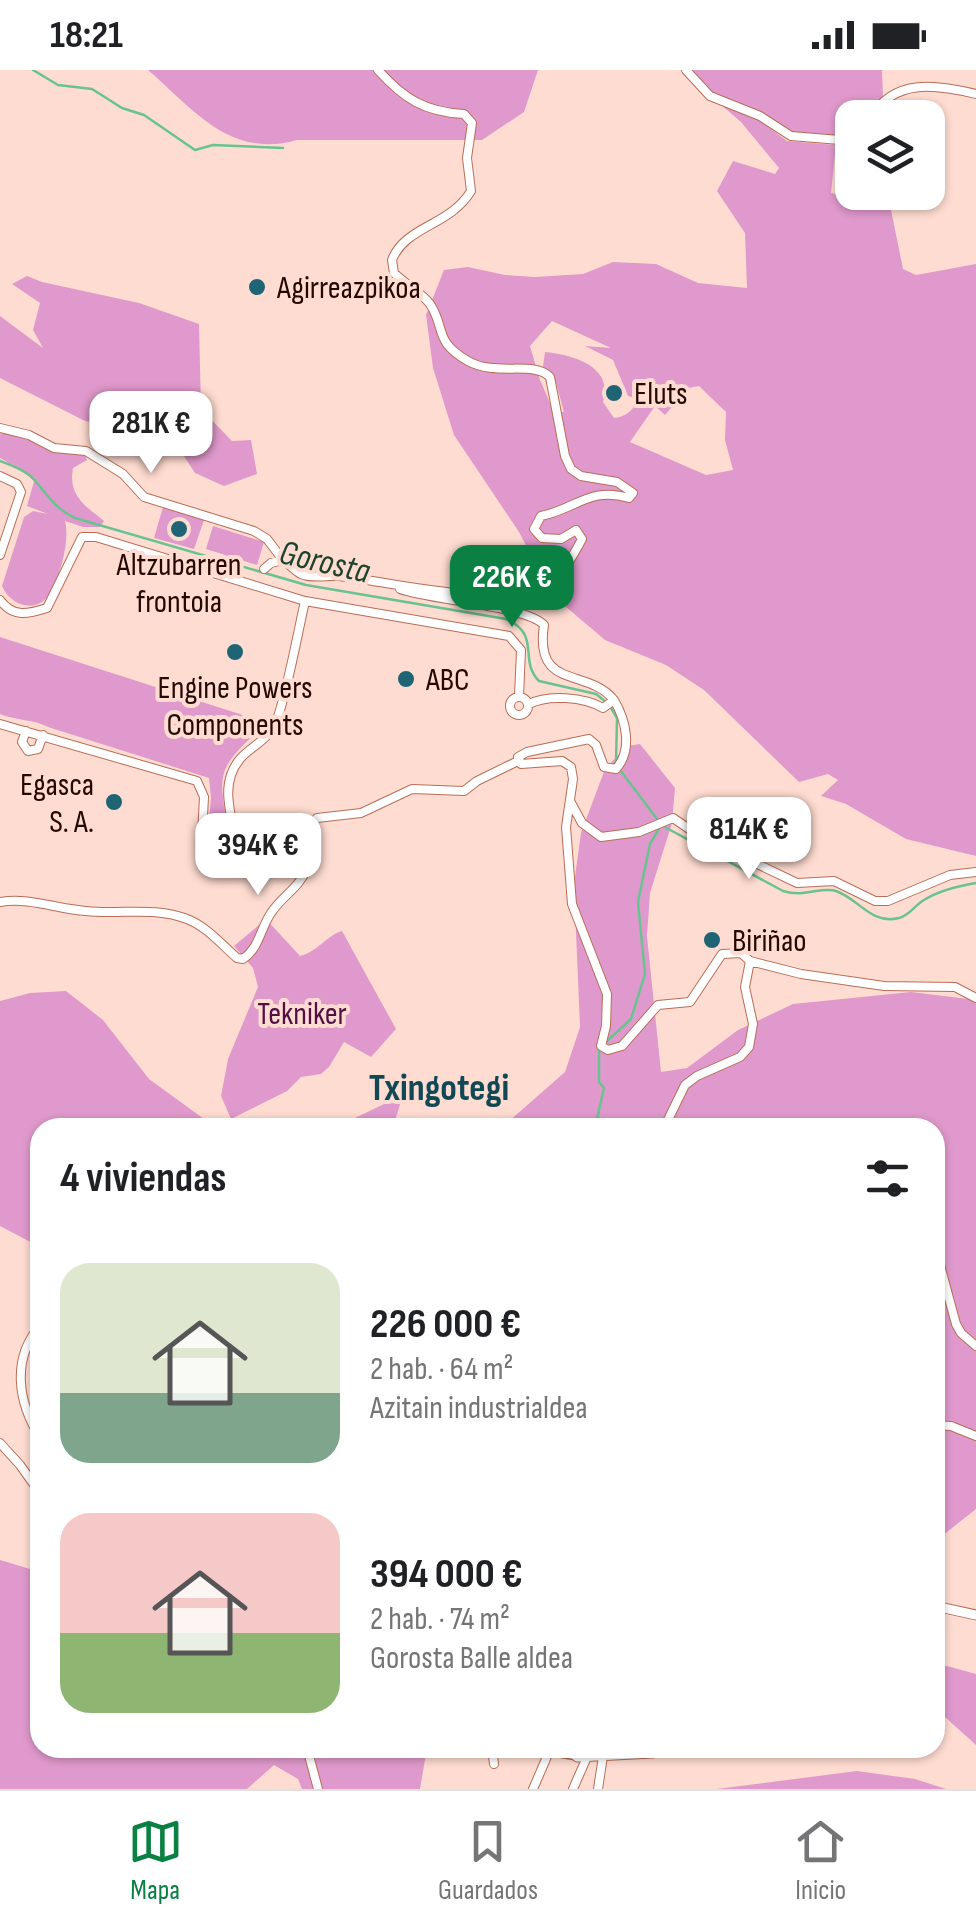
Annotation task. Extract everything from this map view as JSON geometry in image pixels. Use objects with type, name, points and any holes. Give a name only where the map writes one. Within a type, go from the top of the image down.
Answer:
[{"type":"street","points":[[0,428],[29,435],[54,448],[86,450],[123,474],[144,498],[254,532],[266,539],[299,574],[467,593],[514,594],[551,583],[582,538],[576,530],[561,539],[542,538],[534,529],[540,516],[562,512],[598,493],[629,498],[633,493],[617,482],[581,476],[571,468],[546,372],[535,368],[496,370],[467,360],[440,336],[430,304],[394,274],[392,260],[404,242],[451,216],[472,191],[467,158],[472,123],[464,114],[436,112],[403,94],[378,70]]},
{"type":"street","points":[[686,70],[710,96],[760,116],[790,136],[835,140]]},
{"type":"street","points":[[884,100],[918,86],[976,94]]},
{"type":"street","points":[[0,476],[17,484],[21,492],[0,555]]},
{"type":"street","points":[[0,600],[15,614],[47,608],[82,538],[96,536],[305,601],[509,636],[521,650],[519,696]]},
{"type":"street","points":[[264,570],[283,560]]},
{"type":"street","points":[[0,902],[14,900],[81,911],[156,911],[179,916],[196,923],[236,958],[243,959],[254,952],[273,910],[303,876],[308,865],[308,832],[316,818],[361,812],[412,789],[464,791],[518,761],[521,753],[588,739],[596,746],[604,768],[618,766],[626,726],[602,689],[555,670],[543,651],[544,625],[539,619],[515,611],[420,595],[392,585]]},
{"type":"street","points":[[0,724],[198,782],[204,797],[201,854],[212,864],[225,863],[234,844],[229,780],[240,757],[275,726],[305,601]]},
{"type":"street","points":[[519,696],[510,702],[515,714],[525,713],[529,704],[537,700],[610,703]]},
{"type":"street","points":[[519,696],[529,704]]},
{"type":"street","points":[[518,761],[567,763],[573,774],[566,827],[572,904],[607,994],[606,1026],[600,1040],[604,1048],[622,1046],[653,1007],[694,999],[722,954],[741,953],[750,960],[801,974],[874,985],[954,986],[976,998]]},
{"type":"street","points":[[569,796],[582,824],[596,835],[612,837],[639,832],[674,818],[701,837],[797,883],[834,881],[875,901],[888,902],[950,875],[976,872]]},
{"type":"street","points":[[669,1118],[685,1085],[740,1057],[749,1047],[753,1024],[745,987],[750,960]]},
{"type":"street","points":[[945,1284],[960,1333],[976,1346]]},
{"type":"street","points":[[30,1340],[22,1360],[20,1387],[30,1421]]},
{"type":"street","points":[[945,1425],[976,1436]]},
{"type":"street","points":[[0,1444],[30,1478]]},
{"type":"street","points":[[945,1608],[976,1614]]},
{"type":"street","points":[[309,1758],[318,1789]]},
{"type":"street","points":[[493,1758],[494,1764]]},
{"type":"street","points":[[534,1789],[547,1758]]},
{"type":"street","points":[[573,1789],[582,1758]]},
{"type":"street","points":[[598,1789],[604,1758]]},
{"type":"green space","points":[[148,70],[538,70],[524,112],[482,140],[297,140],[273,144],[252,143],[215,127]]},
{"type":"green space","points":[[689,70],[882,70],[881,100],[835,100],[835,137],[789,133],[717,98]]},
{"type":"green space","points":[[719,103],[759,120],[787,141],[835,145],[831,193],[835,194],[835,210],[891,210],[903,269],[916,275],[976,264],[976,856],[906,839],[846,804],[821,796],[838,780],[828,774],[799,782],[704,690],[666,665],[605,640],[552,595],[519,532],[454,435],[433,368],[426,315],[444,270],[468,267],[535,277],[583,274],[613,262],[656,264],[698,283],[747,288],[745,233],[717,191],[733,161],[775,174],[779,168],[741,122]],"holes":[[[552,321],[611,348],[585,346],[613,360],[628,396],[639,399],[629,412],[614,418],[603,402],[603,379],[589,365],[545,352],[543,367],[554,376],[564,412],[554,412],[530,346]],[[699,386],[726,412],[725,440],[733,470],[706,475],[630,442],[655,406],[665,415],[683,394],[682,389]]]},
{"type":"green space","points":[[27,276],[139,303],[199,324],[201,409],[232,441],[251,440],[257,474],[224,486],[195,473],[162,422],[144,411],[125,427],[85,421],[0,378],[0,316],[43,348],[33,330],[40,303],[12,284]]},
{"type":"green space","points":[[15,433],[52,452],[85,454],[87,460],[73,468],[73,485],[84,504],[104,521],[100,527],[83,527],[65,521],[65,547],[58,575],[46,599],[33,606],[18,603],[2,586],[24,517],[33,511],[48,514],[27,506],[35,478],[0,458],[0,434]]},
{"type":"green space","name":"Altzubarren frontoia","points":[[163,507],[204,520],[194,549],[154,538]]},
{"type":"green space","points":[[213,526],[264,542],[257,565],[206,549]]},
{"type":"green space","points":[[0,637],[255,719],[260,728],[234,755],[224,773],[227,841],[218,860],[211,859],[206,852],[209,778],[0,714]]},
{"type":"green space","points":[[640,744],[675,788],[672,823],[650,893],[647,936],[661,1072],[687,1068],[738,1030],[793,1004],[911,992],[976,1000],[976,1509],[945,1534],[945,1118],[512,1118],[565,1072],[580,1027],[574,884],[581,833],[605,769],[627,746]]},
{"type":"green space","name":"Tekniker","points":[[266,919],[300,956],[342,931],[396,1029],[371,1057],[344,1042],[321,1074],[301,1077],[287,1091],[231,1118],[221,1096],[228,1059],[258,987],[253,968],[234,946]]},
{"type":"green space","points":[[66,991],[103,1020],[149,1079],[203,1118],[30,1118],[30,1242],[0,1226],[0,1001],[30,993]]},
{"type":"green space","points":[[403,1095],[396,1118],[355,1118]]},
{"type":"green space","points":[[0,1560],[30,1569],[30,1758],[425,1758],[420,1789],[302,1789],[298,1779],[274,1765],[247,1789],[0,1789]]},
{"type":"green space","points":[[945,1666],[976,1674],[976,1745],[945,1717]]},
{"type":"green space","points":[[857,1771],[915,1779],[946,1789],[717,1789]]},
{"type":"waterway","points":[[33,70],[58,85],[92,89],[122,108],[144,115],[195,150],[213,145],[283,148]]},
{"type":"waterway","name":"Gorosta","points":[[0,461],[29,475],[58,507],[75,518],[306,585],[506,619],[523,632],[530,665],[539,681],[596,694],[606,702]]},
{"type":"waterway","name":"Gorosta","points":[[611,708],[617,718],[616,763]]},
{"type":"waterway","name":"Gorosta","points":[[620,770],[657,819]]},
{"type":"waterway","name":"Gorosta","points":[[606,1042],[631,1019],[645,974],[638,902],[650,844],[661,825],[783,891],[836,891],[881,918],[899,918],[936,894],[976,883]]},
{"type":"waterway","points":[[597,1118],[604,1088],[599,1082],[599,1051]]},
{"type":"place","name":"Agirreazpikoa","points":[[257,287]]},
{"type":"place","name":"Eluts","points":[[614,393]]},
{"type":"place","name":"Altzubarren frontoia","points":[[179,529]]},
{"type":"place","name":"Engine Powers Components","points":[[235,652]]},
{"type":"place","name":"ABC","points":[[406,679]]},
{"type":"place","name":"Egasca S. A.","points":[[114,802]]},
{"type":"place","name":"Biriñao","points":[[712,940]]},
{"type":"district","name":"Txingotegi","points":[[439,1087]]}]
